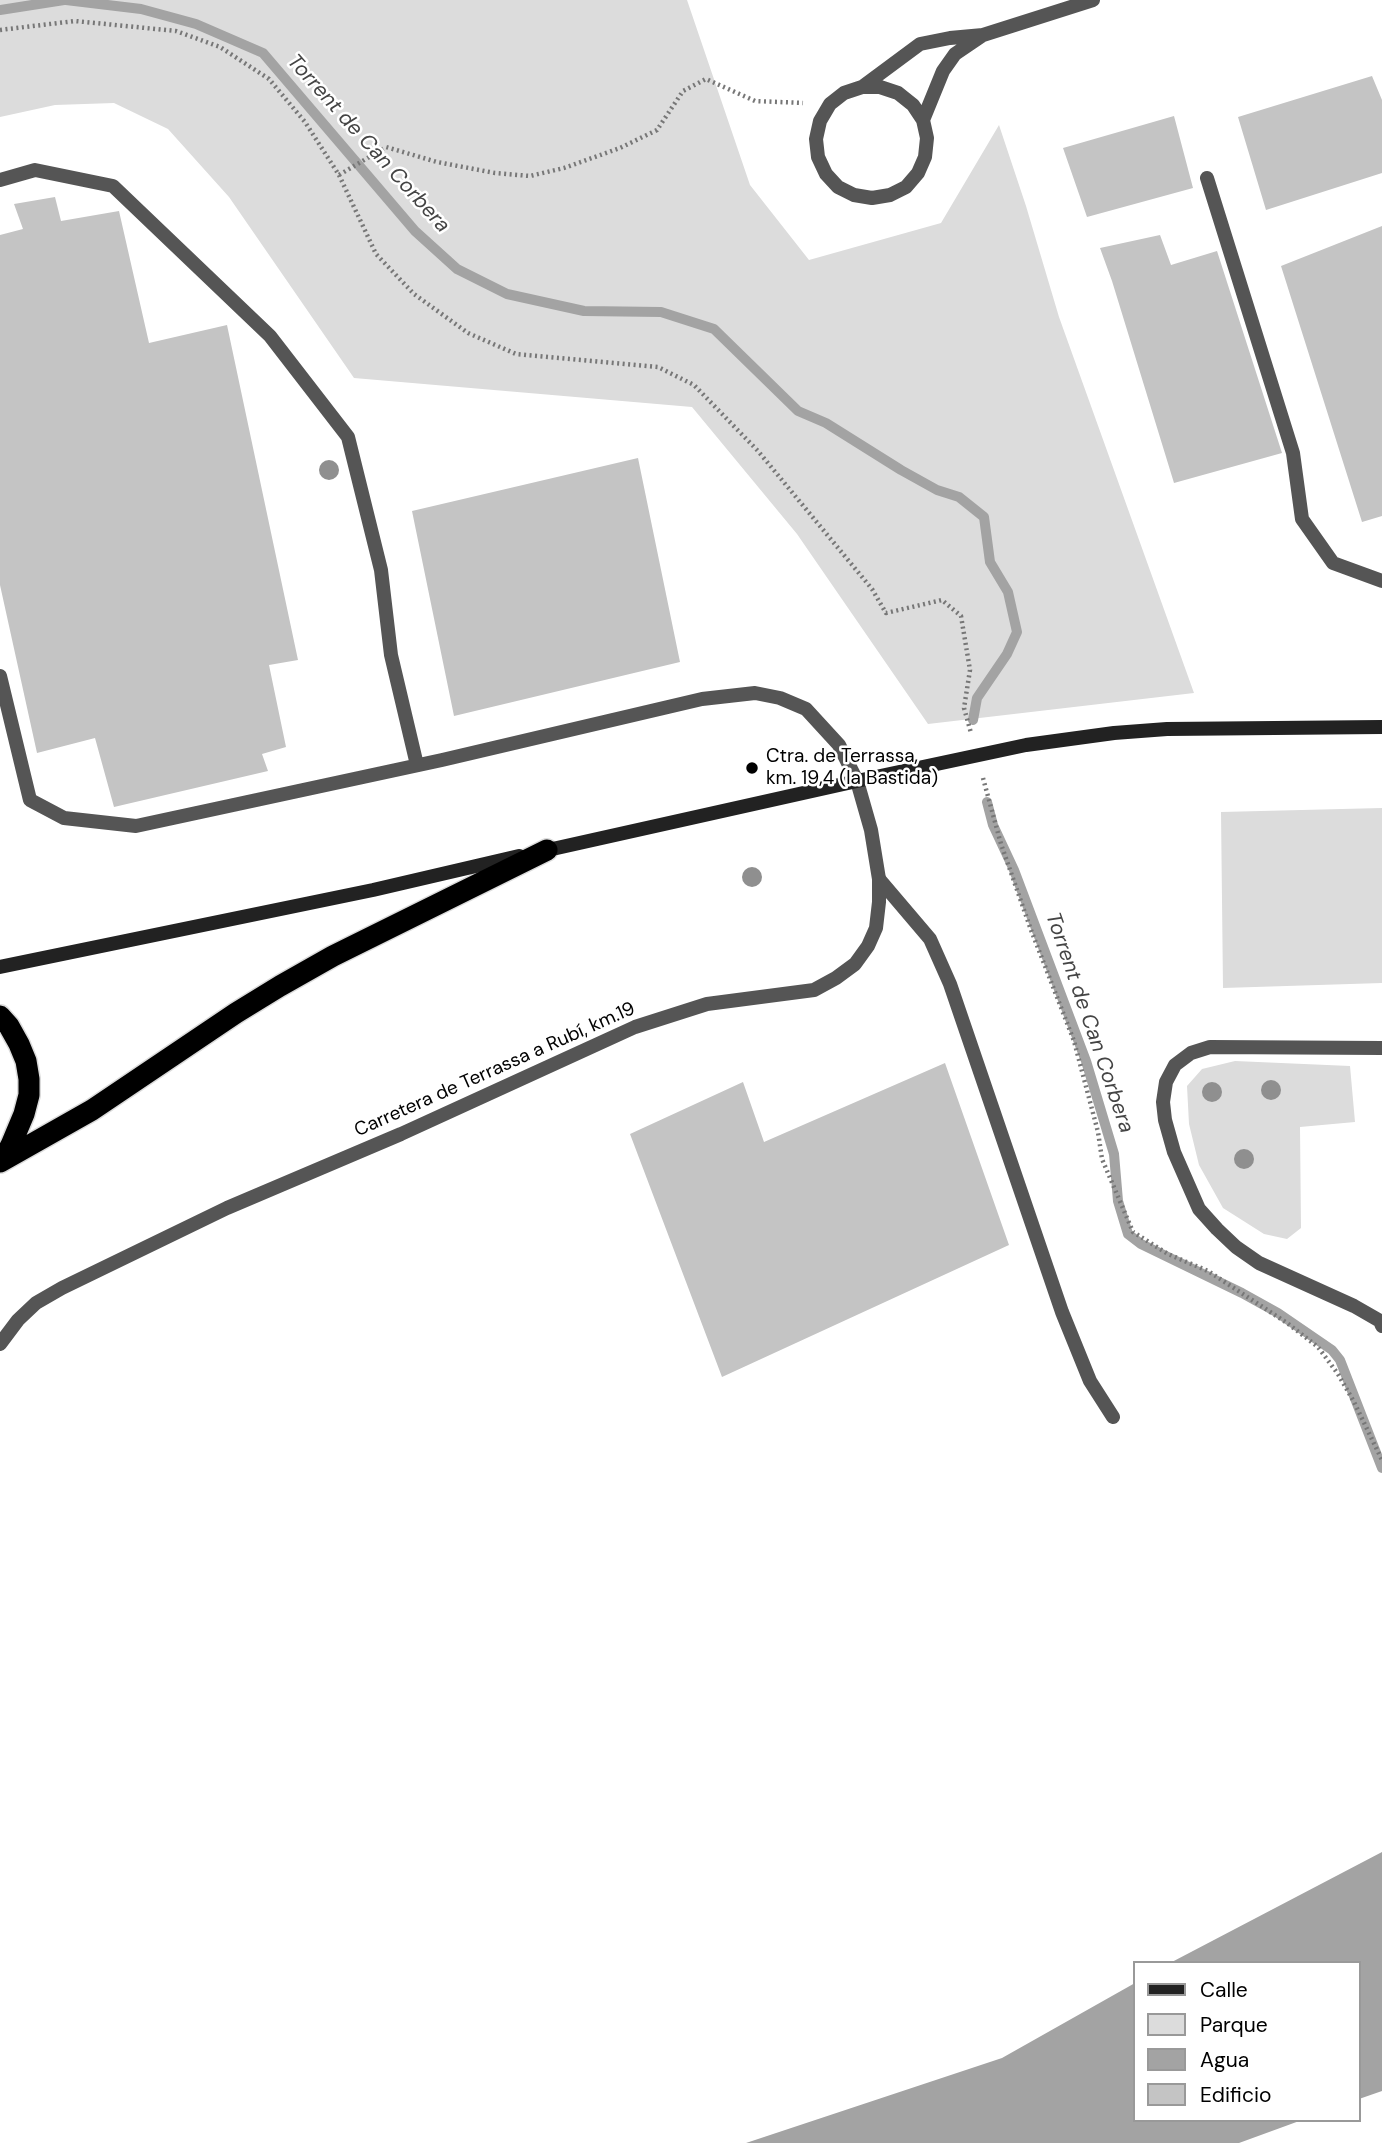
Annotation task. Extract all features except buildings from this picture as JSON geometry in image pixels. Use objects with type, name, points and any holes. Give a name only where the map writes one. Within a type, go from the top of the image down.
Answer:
[{"type":"highway","points":[[1,1161],[92,1110],[280,986],[333,956],[547,850]]},
{"type":"highway","points":[[0,1016],[19,1044],[29,1079],[29,1095],[24,1114],[1,1161]]},
{"type":"main road","points":[[0,967],[373,890],[857,781],[1026,746],[1114,733],[1224,728],[1382,727]]},
{"type":"street","points":[[862,87],[880,87],[898,93],[913,104],[923,120],[927,138],[925,157],[918,173],[906,187],[890,195],[872,198],[854,195],[838,187],[826,174],[818,157],[816,139],[820,121],[830,104],[844,93],[862,87],[920,44],[983,35],[1093,0]]},
{"type":"street","points":[[923,120],[943,71],[955,54],[983,35]]},
{"type":"street","points":[[0,180],[35,170],[113,186],[270,337],[348,437],[381,570],[391,655],[417,765]]},
{"type":"street","points":[[1207,178],[1293,453],[1302,519],[1333,563],[1382,580]]},
{"type":"street","name":"Carretera de Terrassa a Rubí, km.19","points":[[0,676],[30,800],[64,818],[136,826],[702,699],[755,692],[780,698],[806,709],[839,745],[857,781],[871,830],[879,879],[876,928],[868,946],[855,964],[814,990],[707,1004],[635,1027],[401,1134],[227,1208],[72,1283],[36,1303],[18,1320],[0,1344]]},
{"type":"street","points":[[879,879],[930,939],[950,984],[1062,1312],[1090,1381],[1113,1417]]},
{"type":"street","points":[[1382,1048],[1210,1047],[1191,1053],[1175,1066],[1166,1082],[1163,1102],[1174,1152],[1199,1209],[1217,1230],[1259,1263],[1354,1306],[1380,1321],[1382,1326]]},
{"type":"path","points":[[0,30],[75,21],[176,32],[220,47],[269,79],[305,122],[339,175],[386,147],[437,162],[495,173],[530,176],[564,168],[620,148],[657,130],[683,91],[706,79],[755,101],[830,104]]},
{"type":"green space","points":[[0,0],[687,0],[750,185],[809,260],[941,223],[999,125],[1059,317],[1194,693],[928,724],[797,534],[692,407],[354,378],[229,197],[168,129],[114,103],[55,105],[0,117]]},
{"type":"green space","points":[[1382,808],[1382,983],[1223,988],[1221,812]]},
{"type":"green space","points":[[1235,1061],[1350,1066],[1355,1122],[1300,1127],[1301,1228],[1287,1239],[1264,1234],[1223,1208],[1199,1165],[1189,1124],[1187,1086],[1202,1069]]},
{"type":"water","points":[[1382,1852],[1382,2091],[1361,2098],[1361,1961],[1174,1961]]},
{"type":"water","points":[[1134,1984],[1134,2122],[1297,2122],[1239,2143],[746,2143],[1002,2058]]},
{"type":"waterway","name":"Torrent de Can Corbera","points":[[0,10],[64,0]]},
{"type":"waterway","name":"Torrent de Can Corbera","points":[[66,0],[141,9],[196,24],[263,53],[415,231],[457,269],[507,294],[584,311],[661,312],[714,329],[798,411],[826,423],[937,490],[959,497],[984,517],[990,562],[1008,592],[1017,632],[1007,654],[977,698],[973,720]]},
{"type":"waterway","name":"Torrent de Can Corbera","points":[[987,802],[993,825],[1014,870],[1086,1061],[1114,1154],[1118,1201],[1128,1234],[1141,1244],[1278,1313],[1332,1350],[1340,1360],[1382,1468]]},
{"type":"place","name":"Ctra. de Terrassa, km. 19,4 (la Bastida)","points":[[752,768]]}]
